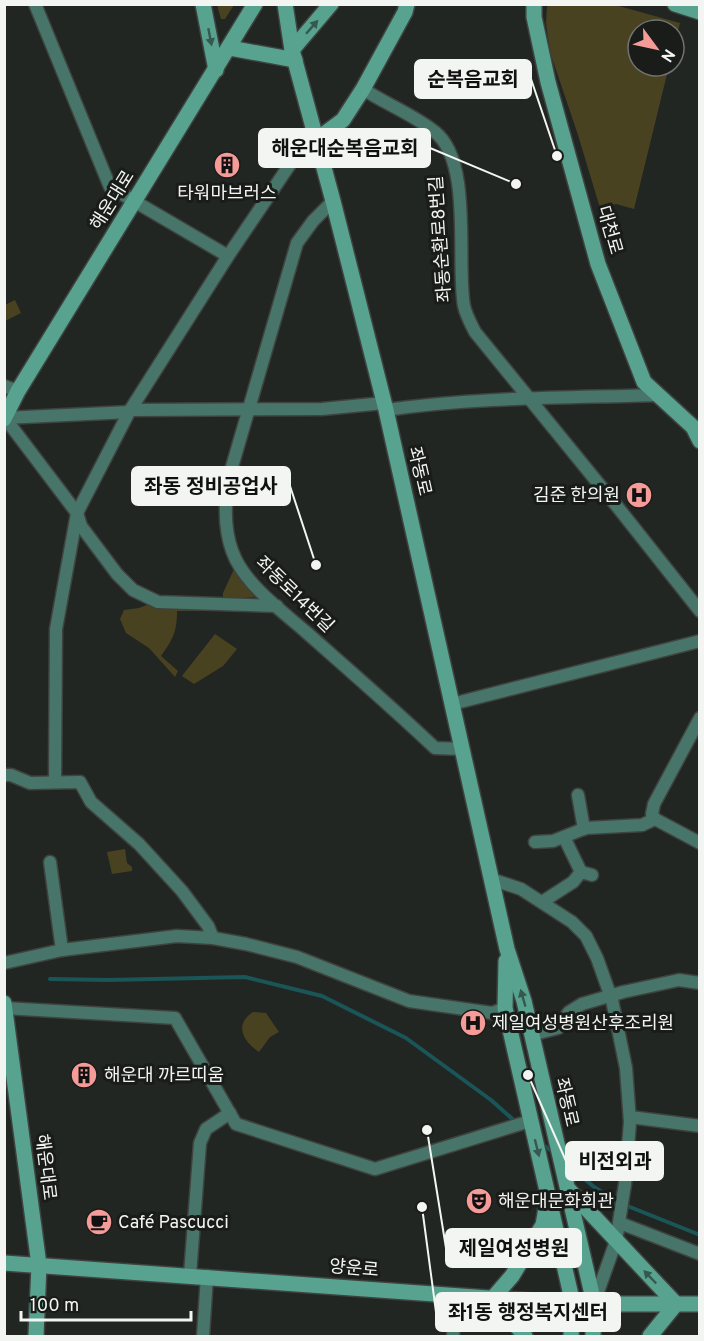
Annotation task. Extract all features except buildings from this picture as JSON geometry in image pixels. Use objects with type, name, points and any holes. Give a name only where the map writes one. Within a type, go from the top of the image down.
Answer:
[{"type":"main road","points":[[203,4],[216,70]]},
{"type":"main road","name":"해운대로","points":[[4,418],[11,389],[134,201],[255,4]]},
{"type":"main road","name":"좌동로","points":[[285,4],[293,55],[385,407],[507,949],[524,1001],[594,1303],[592,1336]]},
{"type":"main road","points":[[230,48],[293,55],[331,4]]},
{"type":"main road","points":[[316,141],[344,120],[405,12],[407,4]]},
{"type":"main road","name":"대천로","points":[[534,4],[534,17],[548,82],[598,264],[645,382],[693,428],[699,441]]},
{"type":"main road","points":[[675,4],[699,12]]},
{"type":"main road","name":"좌동로","points":[[507,949],[505,1008],[573,1304],[571,1336]]},
{"type":"main road","name":"해운대로","points":[[5,1006],[39,1266],[36,1336]]},
{"type":"main road","points":[[566,1188],[676,1304],[650,1336]]},
{"type":"main road","points":[[525,1336],[493,1298],[512,1276],[543,1225],[548,1193]]},
{"type":"main road","name":"양운로","points":[[4,1263],[573,1304],[699,1304]]},
{"type":"street","points":[[35,4],[110,187],[228,256]]},
{"type":"street","name":"좌동순환로8번길","points":[[363,89],[436,132],[447,148],[456,171],[462,232],[464,307],[475,332],[699,611]]},
{"type":"street","points":[[55,782],[56,629],[77,513],[129,411],[228,256],[297,154],[316,141]]},
{"type":"street","name":"좌동로14번길","points":[[333,201],[313,221],[297,243],[227,484],[225,513],[229,539],[237,561],[256,586],[277,606],[435,748],[462,749]]},
{"type":"street","points":[[4,418],[129,411],[322,409],[658,395]]},
{"type":"street","points":[[4,418],[77,513],[81,526],[117,574],[133,590],[158,602],[277,606]]},
{"type":"street","points":[[452,704],[699,641]]},
{"type":"street","points":[[699,718],[654,804],[652,814],[655,819],[699,843]]},
{"type":"street","points":[[4,775],[11,775],[30,783],[80,782],[91,802],[139,844],[182,891],[208,926],[213,938]]},
{"type":"street","points":[[578,795],[584,829]]},
{"type":"street","points":[[535,842],[554,841],[584,829],[642,825],[655,819]]},
{"type":"street","points":[[542,902],[587,874],[564,837]]},
{"type":"street","points":[[50,862],[62,950]]},
{"type":"street","points":[[491,879],[521,889],[572,922],[586,936],[597,958],[610,997],[626,1068],[630,1117],[626,1184],[620,1223],[594,1303]]},
{"type":"street","points":[[4,963],[62,950],[177,936],[213,938],[297,957],[409,1000],[492,1013],[505,1008]]},
{"type":"street","points":[[531,1035],[558,1028],[569,1012],[582,1004],[679,980],[699,983]]},
{"type":"street","points":[[5,1006],[175,1018],[236,1124],[375,1169],[530,1121]]},
{"type":"street","points":[[190,1275],[200,1143],[206,1129],[230,1113]]},
{"type":"street","points":[[630,1117],[699,1126]]},
{"type":"street","points":[[620,1223],[699,1254]]},
{"type":"street","points":[[203,1336],[207,1276]]},
{"type":"street","points":[[453,1336],[456,1295]]},
{"type":"shaded area","points":[[217,4],[234,5],[225,19],[221,19]]},
{"type":"shaded area","points":[[549,5],[615,5],[662,18],[626,18],[626,78],[666,78],[634,209],[616,204],[600,208],[550,52],[546,23]]},
{"type":"shaded area","points":[[15,300],[21,313],[5,321],[5,305]]},
{"type":"shaded area","points":[[234,569],[238,570],[255,594],[254,597],[226,599],[223,597]]},
{"type":"shaded area","points":[[152,603],[200,607],[201,611],[177,611],[174,635],[161,656],[178,671],[175,677],[149,648],[126,633],[120,619],[124,610]]},
{"type":"shaded area","points":[[215,634],[237,649],[223,666],[194,684],[182,676]]},
{"type":"shaded area","points":[[125,849],[127,863],[132,867],[132,871],[112,874],[107,852]]},
{"type":"shaded area","points":[[253,1012],[266,1013],[279,1032],[270,1037],[259,1052],[245,1038],[242,1028],[243,1022]]},
{"type":"waterway","points":[[50,979],[245,977],[322,996],[406,1038],[491,1100],[517,1123]]},
{"type":"waterway","points":[[541,1143],[554,1153]]},
{"type":"waterway","points":[[567,1164],[594,1187],[618,1202]]},
{"type":"waterway","points":[[625,1205],[700,1235]]},
{"type":"place","name":"순복음교회","points":[[557,156]]},
{"type":"place","name":"타워마브러스","points":[[227,165]]},
{"type":"place","name":"해운대순복음교회","points":[[516,184]]},
{"type":"place","name":"김준 한의원","points":[[639,495]]},
{"type":"place","name":"좌동 정비공업사","points":[[316,565]]},
{"type":"place","name":"제일여성병원산후조리원","points":[[473,1023]]},
{"type":"place","name":"해운대 까르띠움","points":[[84,1075]]},
{"type":"place","name":"비전외과","points":[[528,1075]]},
{"type":"place","name":"제일여성병원","points":[[427,1130]]},
{"type":"place","name":"해운대문화회관","points":[[479,1201]]},
{"type":"place","name":"좌1동 행정복지센터","points":[[422,1207]]},
{"type":"place","name":"Café Pascucci","points":[[99,1222]]}]
